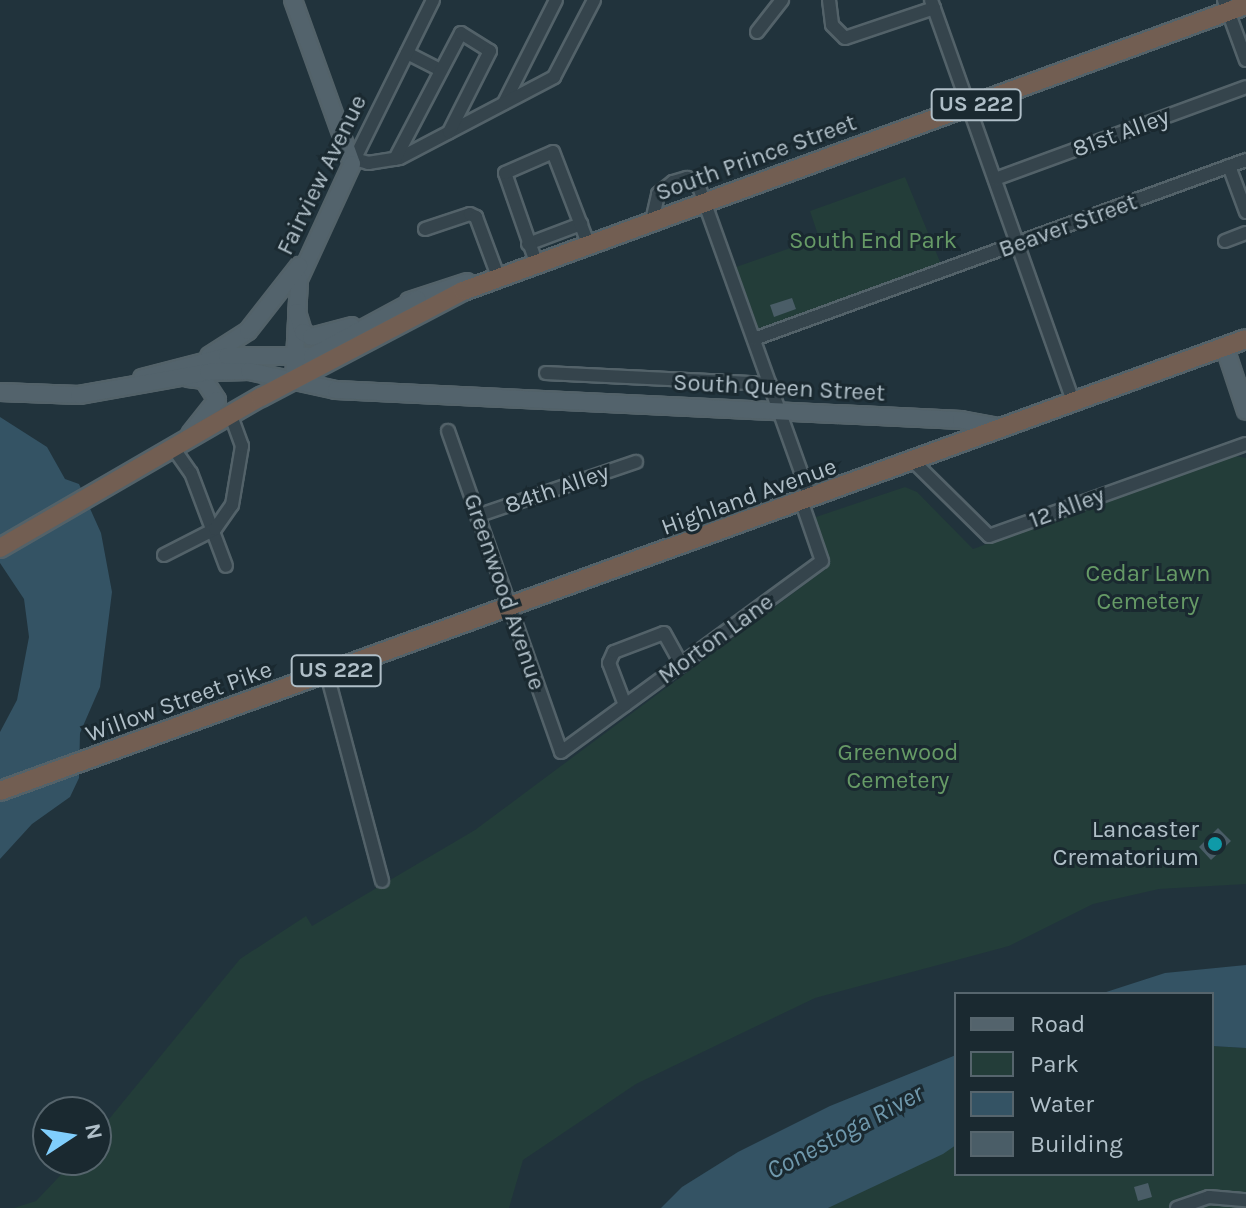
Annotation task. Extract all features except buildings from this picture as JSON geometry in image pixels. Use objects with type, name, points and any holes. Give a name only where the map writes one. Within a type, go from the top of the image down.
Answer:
[{"type":"highway","name":"South Prince Street","points":[[294,381],[412,316],[498,276],[968,107],[1233,5]]},
{"type":"highway","name":"US 222","points":[[1004,428],[1246,339]]},
{"type":"highway","name":"US 222","points":[[0,548],[294,381]]},
{"type":"highway","name":"Highland Avenue","points":[[509,608],[1004,428]]},
{"type":"highway","name":"Willow Street Pike","points":[[0,791],[509,608]]},
{"type":"main road","points":[[293,0],[353,161]]},
{"type":"main road","name":"Fairview Avenue","points":[[294,381],[295,307],[311,248],[353,161]]},
{"type":"main road","points":[[0,392],[65,395],[110,390],[203,359],[248,331],[311,248]]},
{"type":"main road","points":[[295,307],[303,332],[320,337],[418,299],[498,276]]},
{"type":"main road","points":[[203,359],[293,359],[329,351],[418,299]]},
{"type":"main road","points":[[1225,348],[1246,411]]},
{"type":"main road","name":"South Queen Street","points":[[110,390],[249,371],[336,390],[961,420],[1004,428]]},
{"type":"main road","points":[[174,449],[217,400],[204,380],[183,378]]},
{"type":"street","name":"Fairview Avenue","points":[[353,161],[433,0]]},
{"type":"street","points":[[504,103],[556,0]]},
{"type":"street","points":[[353,161],[368,163],[395,159],[554,77],[594,0]]},
{"type":"street","points":[[757,32],[782,0]]},
{"type":"street","points":[[829,0],[832,25],[845,38],[932,4],[1073,402]]},
{"type":"street","points":[[1233,5],[1246,60]]},
{"type":"street","points":[[395,159],[461,33],[490,51],[449,132]]},
{"type":"street","points":[[407,53],[441,70]]},
{"type":"street","name":"81st Alley","points":[[995,179],[1246,87]]},
{"type":"street","points":[[536,262],[505,173],[553,152],[588,243]]},
{"type":"street","name":"Beaver Street","points":[[754,339],[1246,160]]},
{"type":"street","points":[[1229,166],[1246,212]]},
{"type":"street","points":[[652,221],[658,194],[673,182],[687,178],[699,187],[780,412],[806,501]]},
{"type":"street","points":[[425,229],[470,214],[476,217],[498,276]]},
{"type":"street","points":[[528,244],[581,224]]},
{"type":"street","points":[[1225,241],[1246,233]]},
{"type":"street","points":[[546,373],[770,384]]},
{"type":"street","points":[[646,406],[650,378]]},
{"type":"street","points":[[164,555],[215,529],[232,505],[242,446],[231,415]]},
{"type":"street","name":"Greenwood Avenue","points":[[448,431],[561,752]]},
{"type":"street","name":"12 Alley","points":[[914,462],[980,533],[989,536],[1246,444]]},
{"type":"street","points":[[174,449],[191,473],[215,529],[226,566]]},
{"type":"street","name":"84th Alley","points":[[477,516],[636,462]]},
{"type":"street","name":"Morton Lane","points":[[561,752],[822,561],[806,501]]},
{"type":"street","points":[[625,705],[609,663],[614,652],[664,633],[682,665]]},
{"type":"street","points":[[327,674],[382,881]]},
{"type":"street","points":[[1177,1208],[1209,1197],[1246,1200]]},
{"type":"green space","name":"South End Park","points":[[905,177],[943,269],[760,333],[736,267],[819,238],[810,211]]},
{"type":"green space","name":"Greenwood Cemetery","points":[[1231,455],[1246,458],[1246,884],[1159,889],[1093,904],[1009,946],[815,998],[636,1084],[523,1160],[509,1208],[14,1208],[36,1201],[60,1176],[112,1176],[112,1115],[240,959],[306,916],[312,926],[475,830],[827,568],[813,518],[905,487],[917,492],[973,549]]},
{"type":"green space","points":[[1214,1046],[1246,1048],[1246,1208],[828,1208],[954,1146],[954,1176],[1214,1176]]},
{"type":"water","points":[[0,417],[47,447],[65,479],[79,484],[101,533],[112,592],[100,687],[80,733],[79,778],[70,797],[32,824],[0,859],[0,732],[17,700],[29,637],[24,599],[0,563]]},
{"type":"water","points":[[1246,965],[1246,1048],[1214,1046],[1214,992],[1106,992],[1165,973]]},
{"type":"water","name":"Conestoga River","points":[[954,1056],[954,1146],[943,1154],[828,1208],[661,1208],[682,1187],[738,1152],[830,1106]]},
{"type":"place","name":"Lancaster Crematorium","points":[[1215,844]]},
{"type":"park label","name":"Cedar Lawn Cemetery","points":[[1148,588]]}]
